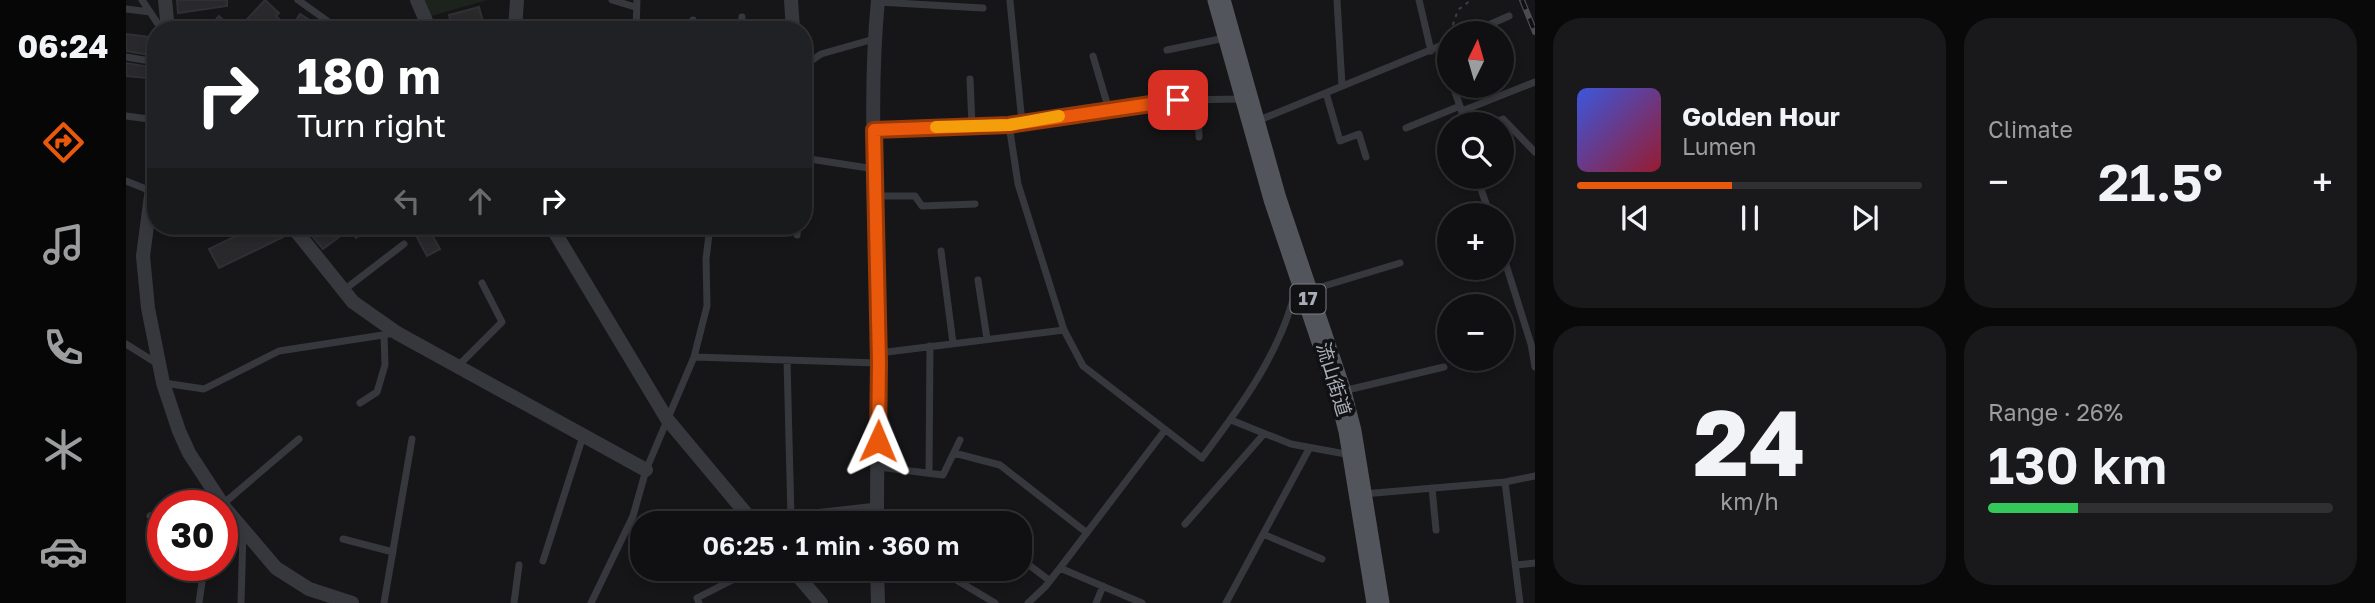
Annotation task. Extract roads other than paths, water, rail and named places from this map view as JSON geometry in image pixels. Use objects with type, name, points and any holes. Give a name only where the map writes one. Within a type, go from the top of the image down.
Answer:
[{"type":"main road","name":"流山街道","points":[[1219,0],[1303,284],[1340,392],[1355,455],[1378,603]]},
{"type":"street","points":[[165,0],[167,21]]},
{"type":"street","points":[[417,0],[426,21]]},
{"type":"street","points":[[516,21],[517,0]]},
{"type":"street","points":[[791,0],[792,21]]},
{"type":"street","points":[[877,511],[879,358],[874,130],[878,1]]},
{"type":"street","points":[[147,224],[143,256],[148,308],[163,383],[189,453],[213,490]]},
{"type":"street","points":[[299,235],[353,302],[390,334],[458,366],[646,470]]},
{"type":"street","points":[[556,235],[667,419],[744,511]]},
{"type":"street","points":[[238,525],[276,568],[324,599],[352,603]]},
{"type":"street","points":[[802,581],[821,603]]},
{"type":"street","points":[[877,581],[877,603]]},
{"type":"lane","points":[[142,0],[156,21]]},
{"type":"lane","points":[[298,0],[327,21]]},
{"type":"lane","points":[[612,0],[636,4]]},
{"type":"lane","points":[[1337,0],[1342,86]]},
{"type":"lane","points":[[1419,0],[1431,51]]},
{"type":"lane","points":[[878,1],[983,8]]},
{"type":"lane","points":[[1010,1],[1022,122]]},
{"type":"lane","points":[[126,9],[150,12]]},
{"type":"lane","points":[[1498,21],[1509,16]]},
{"type":"lane","points":[[742,17],[742,21]]},
{"type":"lane","points":[[1167,50],[1229,37]]},
{"type":"lane","points":[[812,58],[875,39]]},
{"type":"lane","points":[[1253,122],[1437,48]]},
{"type":"lane","points":[[1093,56],[1109,110]]},
{"type":"lane","points":[[126,57],[147,60]]},
{"type":"lane","points":[[970,79],[972,126]]},
{"type":"lane","points":[[1406,128],[1535,82]]},
{"type":"lane","points":[[1326,93],[1340,141],[1359,134],[1366,157]]},
{"type":"lane","points":[[1457,98],[1462,112]]},
{"type":"lane","points":[[874,130],[1009,125],[1178,100],[1247,99]]},
{"type":"lane","points":[[1198,100],[1199,137]]},
{"type":"lane","points":[[126,116],[147,119]]},
{"type":"lane","points":[[1009,125],[1018,184],[1064,331],[1083,366],[1202,458],[1230,420],[1268,359],[1303,284],[1400,263]]},
{"type":"lane","points":[[1514,130],[1535,152]]},
{"type":"lane","points":[[812,159],[874,170]]},
{"type":"lane","points":[[126,181],[147,189]]},
{"type":"lane","points":[[875,196],[915,196],[922,205],[975,204]]},
{"type":"lane","points":[[591,603],[633,516],[646,470],[694,357],[707,306],[706,259],[709,235]]},
{"type":"lane","points":[[344,291],[404,244]]},
{"type":"lane","points":[[941,251],[953,343]]},
{"type":"lane","points":[[978,280],[987,339]]},
{"type":"lane","points":[[1512,280],[1533,343],[1535,367]]},
{"type":"lane","points":[[458,366],[502,322],[482,283]]},
{"type":"lane","points":[[694,357],[787,360],[879,358],[930,346],[1064,331]]},
{"type":"lane","points":[[163,383],[204,390],[279,351],[390,334],[377,392],[360,403]]},
{"type":"lane","points":[[126,344],[159,364]]},
{"type":"lane","points":[[929,473],[930,346]]},
{"type":"lane","points":[[787,360],[791,511]]},
{"type":"lane","points":[[1340,392],[1437,369]]},
{"type":"lane","points":[[1230,420],[1263,435],[1310,449],[1355,455]]},
{"type":"lane","points":[[1028,603],[1050,581],[1165,430]]},
{"type":"lane","points":[[543,561],[583,435]]},
{"type":"lane","points":[[1185,524],[1263,435]]},
{"type":"lane","points":[[238,490],[299,439]]},
{"type":"lane","points":[[384,603],[412,439]]},
{"type":"lane","points":[[878,467],[943,475],[960,440]]},
{"type":"lane","points":[[1226,603],[1310,449]]},
{"type":"lane","points":[[954,453],[1000,465],[1087,533]]},
{"type":"lane","points":[[1362,494],[1504,482],[1535,475]]},
{"type":"lane","points":[[1504,482],[1520,603]]},
{"type":"lane","points":[[1432,488],[1436,530]]},
{"type":"lane","points":[[838,511],[877,506]]},
{"type":"lane","points":[[241,603],[243,531]]},
{"type":"lane","points":[[1263,534],[1322,559]]},
{"type":"lane","points":[[343,540],[393,552]]},
{"type":"lane","points":[[1516,565],[1535,563]]},
{"type":"lane","points":[[514,603],[519,565]]},
{"type":"lane","points":[[1032,567],[1050,581]]},
{"type":"lane","points":[[1060,568],[1142,603]]},
{"type":"lane","points":[[199,603],[202,581]]},
{"type":"lane","points":[[699,603],[697,598],[730,581]]},
{"type":"lane","points":[[958,581],[995,603]]},
{"type":"lane","points":[[1096,603],[1103,586]]},
{"type":"railway","points":[[1522,0],[1535,32]]}]
